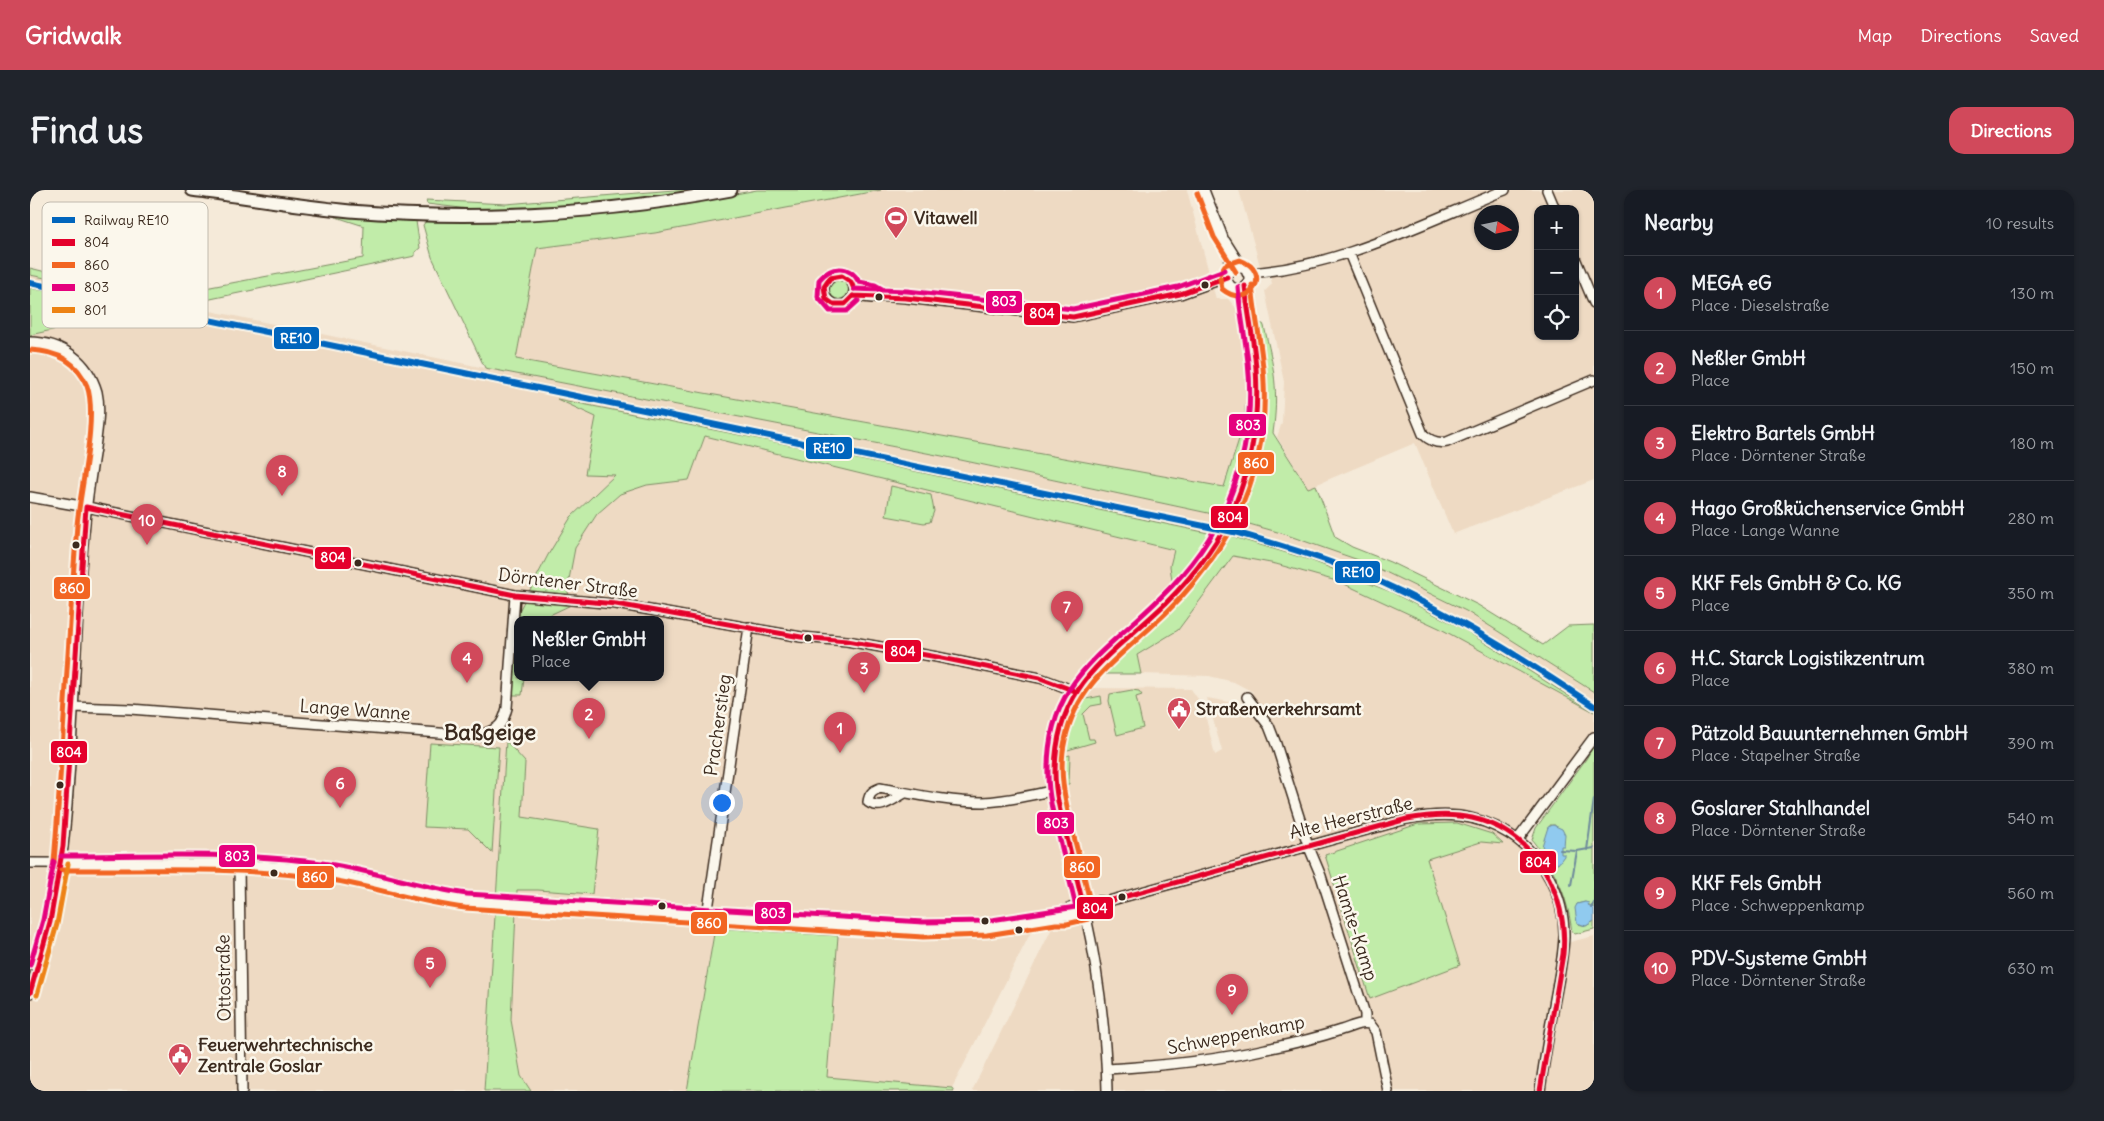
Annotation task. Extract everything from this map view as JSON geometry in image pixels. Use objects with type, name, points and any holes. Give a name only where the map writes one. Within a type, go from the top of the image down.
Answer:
[{"type":"main road","points":[[192,190],[322,208],[460,216],[537,214],[610,209],[731,190]]},
{"type":"street","points":[[1107,1091],[1101,1004],[1084,908],[1056,790],[1056,753],[1061,724],[1076,691],[1094,667],[1166,603],[1186,581],[1213,545],[1234,505],[1252,452],[1256,424],[1256,369],[1248,315],[1238,279],[1204,190]]},
{"type":"street","points":[[853,293],[873,292],[877,296],[1073,317],[1349,253],[1505,190]]},
{"type":"street","points":[[1547,190],[1553,205]]},
{"type":"street","points":[[1349,253],[1423,434],[1430,440],[1438,443],[1447,442],[1594,380]]},
{"type":"street","points":[[1579,267],[1594,303]]},
{"type":"street","points":[[30,342],[43,343],[63,349],[73,355],[88,371],[97,394],[98,422],[86,507],[61,863],[50,922],[30,994]]},
{"type":"street","name":"Dörntener Straße","points":[[30,497],[515,595],[616,604],[808,638],[847,641],[1040,678],[1076,691]]},
{"type":"street","name":"Lange Wanne","points":[[72,707],[130,709],[478,736],[494,730],[503,723],[508,708],[515,595]]},
{"type":"street","name":"Pracherstieg","points":[[707,916],[749,627]]},
{"type":"street","name":"Hamte-Kamp","points":[[1247,697],[1268,726],[1308,845],[1321,876],[1368,1024],[1376,1032],[1388,1091]]},
{"type":"street","points":[[1518,839],[1594,737]]},
{"type":"street","points":[[905,792],[950,800],[983,802],[1011,799],[1056,790]]},
{"type":"street","name":"Alte Heerstraße","points":[[30,863],[239,865],[322,871],[443,898],[466,901],[923,930],[993,927],[1056,916],[1064,911],[1084,908],[1100,900],[1105,902],[1407,819],[1441,814],[1456,814],[1484,820],[1518,839],[1536,858],[1554,886],[1559,900],[1564,930],[1562,957],[1540,1091]]},
{"type":"street","name":"Ottostraße","points":[[239,865],[242,1091]]},
{"type":"street","name":"Schweppenkamp","points":[[1106,1069],[1162,1066],[1201,1061],[1266,1049],[1342,1030],[1360,1022],[1368,1024]]},
{"type":"shaded area","points":[[881,190],[1187,190],[1216,299],[1228,299],[1236,308],[1248,379],[1244,423],[1224,487],[516,359],[537,248],[655,233]]},
{"type":"shaded area","points":[[1239,190],[1594,190],[1594,480],[1453,534],[1415,443],[1308,488],[1277,437],[1282,422],[1284,382],[1265,291],[1272,284],[1268,265],[1260,266]]},
{"type":"shaded area","points":[[30,275],[42,277],[42,291],[30,288]]},
{"type":"shaded area","points":[[208,310],[485,368],[942,456],[1222,516],[1213,534],[795,446],[560,399],[596,417],[616,475],[571,517],[518,616],[514,616],[512,695],[522,695],[524,681],[664,681],[664,616],[547,616],[572,604],[567,590],[575,548],[597,514],[620,494],[647,485],[689,480],[705,436],[1174,550],[1170,566],[1173,588],[1098,656],[1077,681],[1088,688],[1191,689],[1203,706],[1215,755],[1222,751],[1207,698],[1245,705],[1253,692],[1234,682],[1209,676],[1141,674],[1137,655],[1178,630],[1233,556],[1276,564],[1340,582],[1439,628],[1463,629],[1310,560],[1227,535],[1235,520],[1281,533],[1367,563],[1466,611],[1594,692],[1594,732],[1519,833],[1537,852],[1556,880],[1565,913],[1570,942],[1594,936],[1594,1091],[972,1091],[1054,924],[1033,928],[952,1088],[827,1078],[838,937],[715,928],[687,1091],[531,1091],[521,1076],[511,1020],[517,890],[544,821],[522,817],[525,762],[506,742],[484,1091],[30,1091],[30,335],[61,328],[208,328]]},
{"type":"green space","points":[[674,190],[704,190],[609,205],[486,211],[427,204],[426,200],[506,204]]},
{"type":"green space","points":[[757,190],[881,190],[655,233],[537,248],[516,359],[1224,487],[1244,423],[1249,354],[1251,396],[1248,437],[1238,477],[1222,516],[942,456],[485,368],[432,257],[423,225],[427,220],[541,218],[628,211]]},
{"type":"green space","points":[[333,216],[416,221],[420,248],[415,252],[415,256],[208,300],[208,287],[363,258],[364,226]]},
{"type":"green space","points":[[30,268],[42,271],[42,277],[30,275]]},
{"type":"green space","points":[[839,279],[847,282],[850,290],[847,298],[839,301],[831,298],[828,290],[831,282]]},
{"type":"green space","points":[[30,288],[42,290],[42,328],[61,328],[30,335]]},
{"type":"green space","points":[[1258,323],[1264,326],[1273,367],[1276,404],[1273,433],[1308,488],[1316,485],[1335,537],[1352,547],[1390,562],[1478,605],[1543,645],[1568,626],[1594,625],[1594,692],[1466,611],[1367,563],[1281,533],[1235,520],[1249,486],[1261,433],[1265,383]]},
{"type":"green space","points":[[557,399],[795,446],[1213,534],[1192,568],[1173,588],[1170,566],[1174,550],[705,436],[689,480],[647,485],[620,494],[597,514],[575,548],[567,590],[573,604],[548,616],[518,616],[548,555],[571,517],[615,475],[585,474],[596,417]]},
{"type":"green space","points":[[891,486],[931,495],[934,511],[930,522],[924,523],[886,516]]},
{"type":"green space","points":[[1227,535],[1310,560],[1391,592],[1463,629],[1594,712],[1439,628],[1340,582],[1276,564],[1233,556],[1178,630],[1137,655],[1141,674],[1096,674],[1165,610],[1223,543]]},
{"type":"green space","points":[[514,668],[514,681],[524,681],[522,695],[512,695]]},
{"type":"green space","points":[[1132,690],[1139,691],[1142,695],[1136,697],[1143,728],[1117,735],[1109,701],[1110,694]]},
{"type":"green space","points":[[1101,696],[1102,704],[1091,706],[1083,714],[1089,739],[1094,739],[1095,742],[1062,750],[1071,715],[1081,700]]},
{"type":"green space","points":[[506,741],[525,762],[522,817],[599,829],[592,894],[517,890],[511,1020],[521,1076],[531,1091],[484,1091]]},
{"type":"green space","points":[[430,743],[499,747],[492,853],[468,829],[424,827]]},
{"type":"green space","points":[[1594,745],[1594,908],[1585,902],[1577,904],[1578,924],[1586,926],[1594,921],[1594,929],[1575,934],[1572,932],[1567,906],[1559,883],[1548,862],[1532,840],[1536,828]],"holes":[[[1550,825],[1555,825],[1560,849],[1557,864],[1554,863]]]},
{"type":"green space","points":[[1070,755],[1069,784],[1061,785],[1062,757]]},
{"type":"green space","points":[[1457,823],[1492,834],[1503,844],[1481,842],[1427,859],[1460,965],[1370,999],[1325,855],[1418,824]]},
{"type":"green space","points":[[715,928],[838,936],[827,1077],[952,1088],[954,1091],[687,1091]]},
{"type":"water","points":[[1553,825],[1562,829],[1565,835],[1564,846],[1561,846],[1561,854],[1564,854],[1564,856],[1558,864],[1554,863],[1542,846],[1548,827]]},
{"type":"water","points":[[1585,902],[1594,908],[1594,921],[1586,926],[1577,923],[1575,908],[1577,904]]},
{"type":"waterway","points":[[1587,850],[1594,799]]},
{"type":"waterway","points":[[1560,850],[1577,851],[1594,848]]},
{"type":"waterway","points":[[1571,885],[1577,851]]},
{"type":"waterway","points":[[1591,908],[1594,902]]},
{"type":"rail line","name":"RE10","points":[[30,283],[42,285]]},
{"type":"rail line","name":"RE10","points":[[208,320],[1238,533],[1280,545],[1362,574],[1427,604],[1524,660],[1594,706]]},
{"type":"transit line","name":"860","points":[[1197,193],[1214,237],[1236,272]]},
{"type":"transit line","name":"860","points":[[1220,273],[1225,265],[1240,260],[1250,266],[1255,273],[1257,281],[1249,293],[1241,296],[1232,295],[1222,289],[1220,278]]},
{"type":"transit line","name":"803","points":[[858,301],[847,311],[830,311],[818,297],[819,280],[829,272],[840,269],[851,272],[859,282],[875,285],[882,289]]},
{"type":"transit line","name":"803","points":[[854,289],[907,291],[1073,309],[1178,287],[1224,270]]},
{"type":"transit line","name":"804","points":[[853,296],[845,304],[833,304],[826,299],[824,287],[830,278],[842,276],[851,282],[854,289]]},
{"type":"transit line","name":"804","points":[[853,296],[906,298],[1073,317],[1180,294],[1227,277]]},
{"type":"transit line","name":"860","points":[[61,870],[223,870],[288,874],[338,881],[429,902],[465,908],[923,937],[987,935],[1067,924],[1088,919],[1092,911],[1064,791],[1062,765],[1065,740],[1070,722],[1078,705],[1097,677],[1176,603],[1199,576],[1219,548],[1236,519],[1249,487],[1258,454],[1263,420],[1264,383],[1261,346],[1252,285]]},
{"type":"transit line","name":"804","points":[[1245,286],[1255,358],[1257,403],[1250,455],[1235,505],[1214,545],[1186,581],[1166,603],[1106,657],[1090,675],[1076,694],[1065,716],[1058,741],[1055,781],[1061,816],[1085,912],[1101,906],[1105,902],[1407,819],[1456,815],[1494,825],[1530,851],[1543,868],[1553,888],[1560,909],[1563,931],[1563,954],[1540,1091]]},
{"type":"transit line","name":"803","points":[[61,856],[192,855],[290,859],[340,866],[467,894],[923,922],[985,921],[1076,907],[1049,792],[1050,742],[1057,715],[1068,692],[1082,672],[1161,597],[1190,565],[1215,528],[1228,502],[1244,451],[1250,398],[1248,362],[1238,287]]},
{"type":"transit line","name":"860","points":[[30,350],[57,355],[71,364],[83,377],[90,399],[87,454],[77,525],[54,862]]},
{"type":"transit line","name":"804","points":[[86,507],[515,595],[616,604],[801,637],[847,641],[937,657],[1040,678],[1075,691]]},
{"type":"transit line","name":"804","points":[[30,993],[50,922],[63,846],[86,507]]},
{"type":"transit line","name":"803","points":[[30,965],[43,920],[54,862]]},
{"type":"transit line","name":"801","points":[[37,995],[57,924],[68,864]]},
{"type":"place","name":"Vitawell","points":[[896,239]]},
{"type":"place","name":"Goslarer Stahlhandel","points":[[282,496]]},
{"type":"place","name":"PDV-Systeme GmbH","points":[[147,545]]},
{"type":"place","name":"Pätzold Bauunternehmen GmbH","points":[[1067,632]]},
{"type":"place","name":"Hago Großküchenservice GmbH","points":[[467,683]]},
{"type":"place","name":"Elektro Bartels GmbH","points":[[864,693]]},
{"type":"place","name":"Straßenverkehrsamt","points":[[1179,730]]},
{"type":"place","name":"Neßler GmbH","points":[[589,739]]},
{"type":"place","name":"MEGA eG","points":[[840,753]]},
{"type":"place","name":"H.C. Starck Logistikzentrum","points":[[340,808]]},
{"type":"place","name":"KKF Fels GmbH & Co. KG","points":[[430,988]]},
{"type":"place","name":"KKF Fels GmbH","points":[[1232,1015]]},
{"type":"place","name":"Feuerwehrtechnische Zentrale Goslar","points":[[180,1076]]},
{"type":"district","name":"Baßgeige","points":[[490,732]]}]
